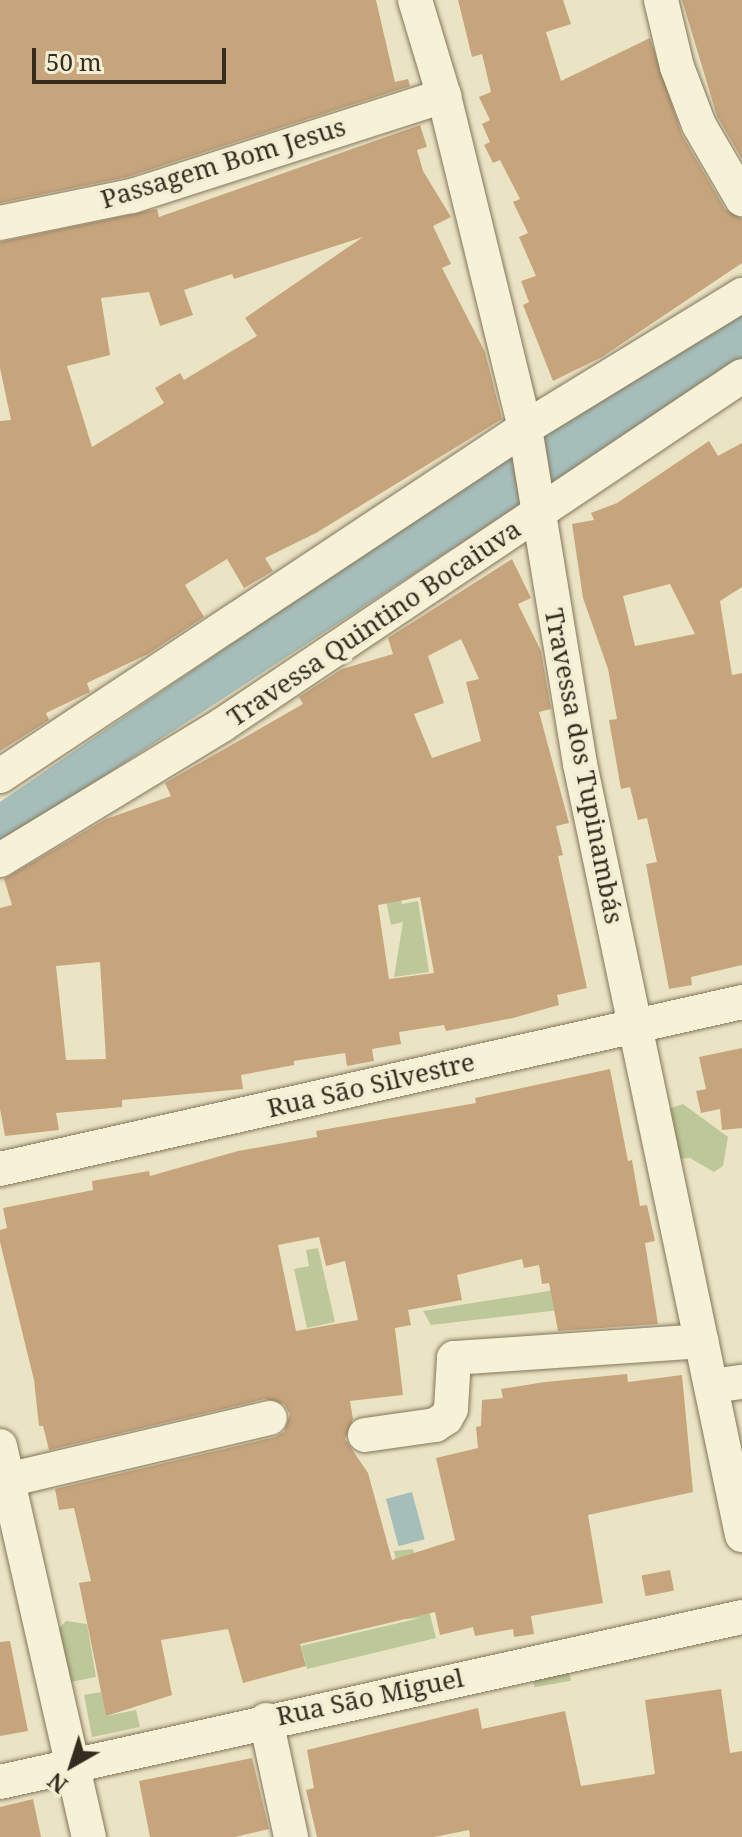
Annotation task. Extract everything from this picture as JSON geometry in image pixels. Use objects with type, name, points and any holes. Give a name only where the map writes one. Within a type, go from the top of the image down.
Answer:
[{"type":"street","name":"Travessa dos Tupinambás","points":[[415,0],[444,96],[525,428],[580,764],[701,1341],[727,1384],[742,1535]]},
{"type":"street","points":[[661,0],[677,67],[699,125],[742,199]]},
{"type":"street","name":"Passagem Bom Jesus","points":[[0,223],[132,196],[444,96]]},
{"type":"street","points":[[0,776],[525,428],[742,295]]},
{"type":"street","name":"Travessa Quintino Bocaiuva","points":[[0,860],[222,725],[742,376]]},
{"type":"street","name":"Rua São Silvestre","points":[[0,1169],[742,1002]]},
{"type":"street","points":[[365,1435],[435,1425],[446,1418],[451,1409],[454,1358],[701,1341]]},
{"type":"street","points":[[7,1480],[270,1418]]},
{"type":"street","points":[[0,1446],[89,1837]]},
{"type":"street","name":"Rua São Miguel","points":[[0,1782],[266,1720],[742,1617]]},
{"type":"street","points":[[266,1720],[291,1837]]},
{"type":"green space","points":[[398,883],[402,904],[418,901],[429,972],[394,977],[403,922],[391,925],[383,886]]},
{"type":"green space","points":[[683,1104],[728,1137],[723,1166],[714,1172],[690,1158],[675,1159],[665,1110]]},
{"type":"green space","points":[[318,1248],[335,1322],[307,1328],[294,1269],[309,1266],[306,1250]]},
{"type":"green space","points":[[648,1275],[576,1308],[431,1325],[423,1311]]},
{"type":"green space","points":[[413,1549],[436,1638],[307,1669],[301,1646],[420,1618],[406,1619],[394,1551]]},
{"type":"green space","points":[[66,1621],[87,1624],[96,1677],[65,1683],[55,1633]]},
{"type":"green space","points":[[569,1670],[571,1681],[534,1687],[533,1676]]},
{"type":"green space","points":[[101,1692],[106,1716],[136,1710],[140,1727],[92,1737],[84,1695]]},
{"type":"water","points":[[742,309],[742,360],[0,844],[0,802],[513,451]]},
{"type":"water","points":[[412,1492],[425,1539],[399,1546],[386,1499]]},
{"type":"building","points":[[0,0],[376,0],[395,82],[408,79],[410,86],[127,177],[0,203]]},
{"type":"building","points":[[458,0],[563,0],[571,24],[546,32],[561,81],[650,38],[682,135],[725,209],[742,219],[742,263],[602,357],[553,381],[523,305],[529,302],[521,281],[536,276],[519,237],[528,233],[513,202],[520,199],[500,160],[493,163],[484,145],[490,142],[482,124],[490,120],[479,97],[491,92],[482,54],[472,57]]},
{"type":"building","points":[[682,0],[742,0],[742,159],[717,116]]},
{"type":"building","points":[[420,125],[427,147],[417,150],[423,171],[451,217],[433,226],[451,264],[442,268],[485,352],[502,419],[316,533],[265,558],[273,571],[244,588],[227,559],[185,585],[204,617],[148,654],[87,683],[90,692],[46,713],[49,720],[0,751],[0,421],[11,420],[0,368],[0,242],[157,209],[159,217]],"holes":[[[363,237],[245,318],[257,336],[184,380],[180,373],[155,388],[164,403],[92,447],[67,366],[110,355],[101,298],[149,292],[160,326],[193,315],[184,290],[232,274],[234,279]]]},
{"type":"building","points":[[709,441],[718,456],[742,443],[742,587],[720,601],[732,675],[742,673],[742,965],[691,977],[692,985],[669,989],[646,864],[657,862],[647,818],[638,820],[630,787],[621,789],[609,720],[617,719],[608,669],[583,598],[572,524],[594,520],[591,513],[617,503]],"holes":[[[670,584],[695,634],[635,646],[623,596]]]},
{"type":"building","points":[[512,559],[531,598],[518,604],[541,651],[551,709],[539,712],[569,823],[556,826],[563,855],[558,856],[587,988],[557,995],[559,1005],[513,1018],[446,1031],[444,1025],[399,1032],[401,1044],[372,1049],[374,1061],[347,1066],[345,1053],[294,1061],[294,1065],[241,1075],[243,1089],[122,1100],[122,1107],[56,1113],[59,1130],[5,1136],[0,1109],[0,908],[12,905],[4,879],[106,819],[171,796],[165,783],[303,704],[299,697],[342,669],[393,654],[388,638]],"holes":[[[461,639],[479,679],[466,682],[481,741],[432,758],[414,714],[444,703],[428,656]],[[420,897],[434,973],[389,979],[378,905]],[[100,962],[106,1059],[66,1060],[56,966]]]},
{"type":"building","points":[[742,1048],[742,1128],[722,1130],[720,1109],[701,1113],[696,1091],[706,1089],[699,1057]]},
{"type":"building","points":[[610,1069],[628,1161],[632,1160],[640,1206],[647,1205],[655,1241],[645,1243],[658,1324],[558,1331],[549,1283],[542,1284],[539,1265],[524,1268],[522,1259],[457,1275],[462,1300],[408,1310],[411,1325],[395,1328],[403,1395],[350,1401],[353,1419],[345,1439],[368,1473],[392,1560],[455,1540],[436,1458],[478,1448],[476,1427],[481,1426],[482,1400],[503,1398],[501,1389],[627,1374],[628,1382],[682,1375],[693,1492],[588,1515],[603,1603],[531,1616],[534,1634],[514,1637],[513,1629],[475,1636],[473,1627],[440,1635],[435,1612],[300,1644],[306,1666],[243,1683],[228,1629],[161,1640],[172,1695],[106,1716],[79,1583],[91,1581],[74,1508],[59,1510],[55,1489],[275,1437],[284,1432],[290,1414],[284,1404],[265,1399],[49,1450],[43,1426],[39,1426],[34,1380],[0,1242],[0,1230],[7,1228],[3,1208],[93,1190],[92,1181],[149,1171],[150,1176],[238,1151],[317,1137],[316,1131],[476,1103],[475,1098]],"holes":[[[319,1237],[326,1266],[345,1261],[358,1320],[296,1331],[278,1245]]]},
{"type":"building","points":[[670,1570],[674,1591],[646,1596],[642,1576]]},
{"type":"building","points":[[10,1641],[28,1731],[0,1736],[0,1642]]},
{"type":"building","points":[[721,1689],[730,1753],[742,1751],[742,1837],[470,1837],[469,1830],[434,1837],[317,1837],[306,1790],[314,1788],[307,1750],[478,1708],[482,1729],[565,1711],[581,1786],[655,1774],[645,1700]]},
{"type":"building","points":[[252,1758],[269,1829],[235,1837],[150,1837],[139,1781]]},
{"type":"building","points":[[33,1799],[41,1837],[0,1837],[0,1807]]}]
